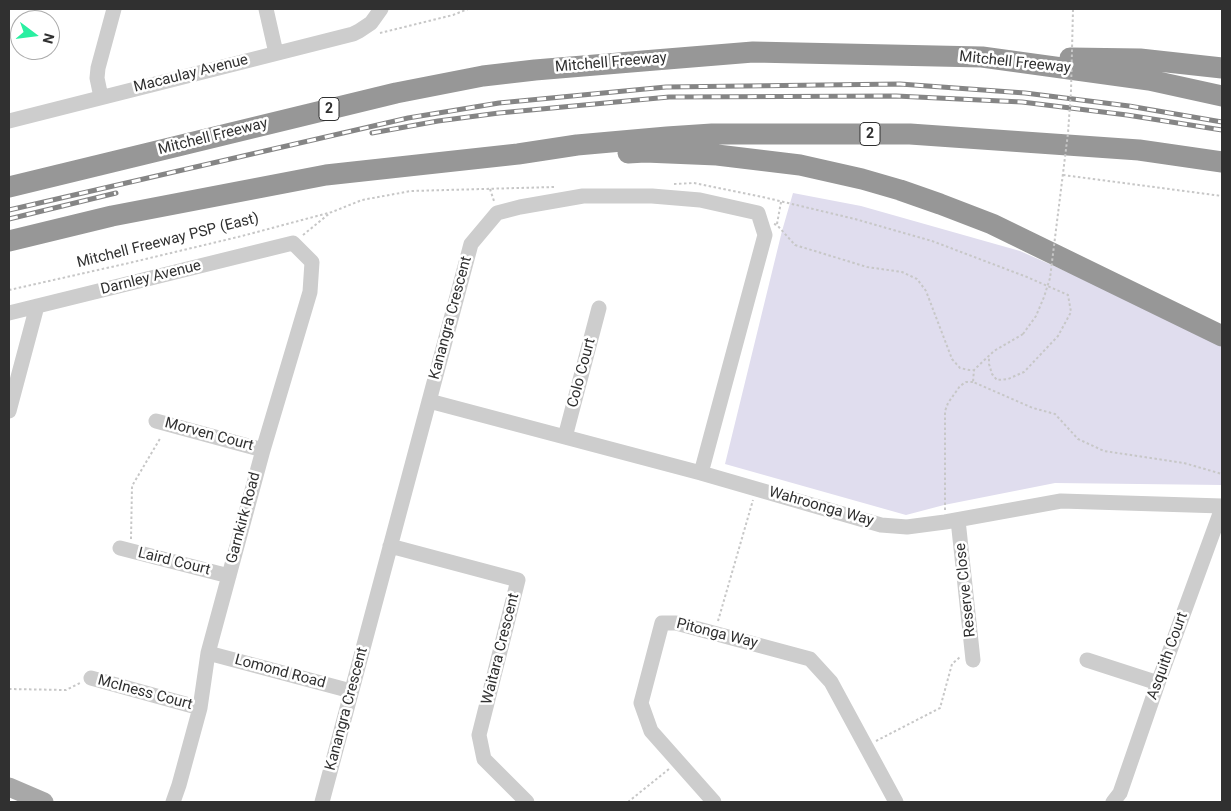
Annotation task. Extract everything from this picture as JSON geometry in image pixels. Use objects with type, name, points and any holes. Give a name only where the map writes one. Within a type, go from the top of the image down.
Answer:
[{"type":"highway","name":"Mitchell Freeway","points":[[9,187],[396,93],[483,76],[753,52],[982,57],[1149,80],[1222,96]]},
{"type":"highway","points":[[982,57],[1140,59],[1222,68]]},
{"type":"highway","name":"2","points":[[9,241],[112,216],[326,175],[518,154],[577,145],[712,134],[910,134],[1139,150],[1222,162]]},
{"type":"highway","points":[[518,154],[560,155],[645,152],[717,155],[800,166],[862,179],[900,190],[992,224],[1222,336]]},
{"type":"main road","points":[[9,787],[44,802]]},
{"type":"main road","points":[[9,797],[21,802]]},
{"type":"street","points":[[101,97],[97,78],[98,68],[114,9]]},
{"type":"street","points":[[266,9],[276,53]]},
{"type":"street","name":"Macaulay Avenue","points":[[9,121],[353,34],[371,23],[380,9]]},
{"type":"street","name":"Kanangra Crescent","points":[[322,802],[471,244],[497,213],[583,196],[652,196],[700,200],[758,213],[769,224]]},
{"type":"street","points":[[701,474],[769,224]]},
{"type":"street","name":"Darnley Avenue","points":[[9,313],[293,243]]},
{"type":"street","name":"Garnkirk Road","points":[[173,802],[180,785],[200,708],[208,653],[262,450],[310,292],[312,262],[293,243]]},
{"type":"street","points":[[9,411],[37,306]]},
{"type":"street","name":"Colo Court","points":[[565,437],[599,308]]},
{"type":"street","name":"Wahroonga Way","points":[[429,401],[882,525],[907,527],[952,521],[1061,501],[1222,507]]},
{"type":"street","name":"Morven Court","points":[[162,422],[262,450]]},
{"type":"street","name":"Asquith Court","points":[[1112,802],[1120,793],[1222,507]]},
{"type":"street","name":"Reserve Close","points":[[952,521],[972,654]]},
{"type":"street","name":"Waitara Crescent","points":[[390,546],[518,580],[479,735],[484,759],[527,802]]},
{"type":"street","name":"Laird Court","points":[[125,550],[229,576]]},
{"type":"street","name":"Pitonga Way","points":[[714,802],[651,730],[641,703],[662,623],[676,623],[715,632],[810,659],[831,682],[896,802]]},
{"type":"street","name":"Lomond Road","points":[[208,653],[351,692]]},
{"type":"street","points":[[1087,660],[1158,683]]},
{"type":"street","name":"McIness Court","points":[[91,678],[200,708]]},
{"type":"path","points":[[781,202],[769,224],[795,244],[867,267],[902,272],[917,279],[926,291],[952,359],[960,368],[974,370],[994,351],[1023,334],[1036,316],[1050,278],[1071,91],[1073,9]]},
{"type":"path","points":[[1063,175],[1222,196]]},
{"type":"path","name":"Mitchell Freeway PSP (East)","points":[[9,290],[148,259],[332,212],[293,243]]},
{"type":"path","points":[[989,356],[992,374],[997,380],[1008,379],[1024,372],[1058,336],[1071,312],[1068,295]]},
{"type":"path","points":[[973,382],[974,370]]},
{"type":"path","points":[[952,521],[944,505],[945,411],[948,403],[960,386],[966,382],[973,382],[1032,408],[1055,414],[1078,439],[1104,450],[1184,463],[1222,474]]},
{"type":"path","points":[[125,550],[132,486],[162,422]]},
{"type":"path","points":[[715,632],[756,489]]},
{"type":"path","points":[[866,746],[940,708],[952,664],[972,654]]},
{"type":"path","points":[[9,689],[66,690],[91,678]]},
{"type":"path","points":[[628,802],[679,761]]},
{"type":"shaded area","points":[[793,193],[861,206],[1020,251],[1222,345],[1222,485],[1055,483],[944,505],[906,515],[725,464]]},
{"type":"railway","points":[[9,210],[408,118],[499,103],[666,87],[900,84],[1025,93],[1129,106],[1222,122]]},
{"type":"railway","points":[[372,133],[438,121],[499,113],[669,97],[896,96],[1022,102],[1127,115],[1222,130]]},
{"type":"railway","points":[[9,219],[116,193]]}]
